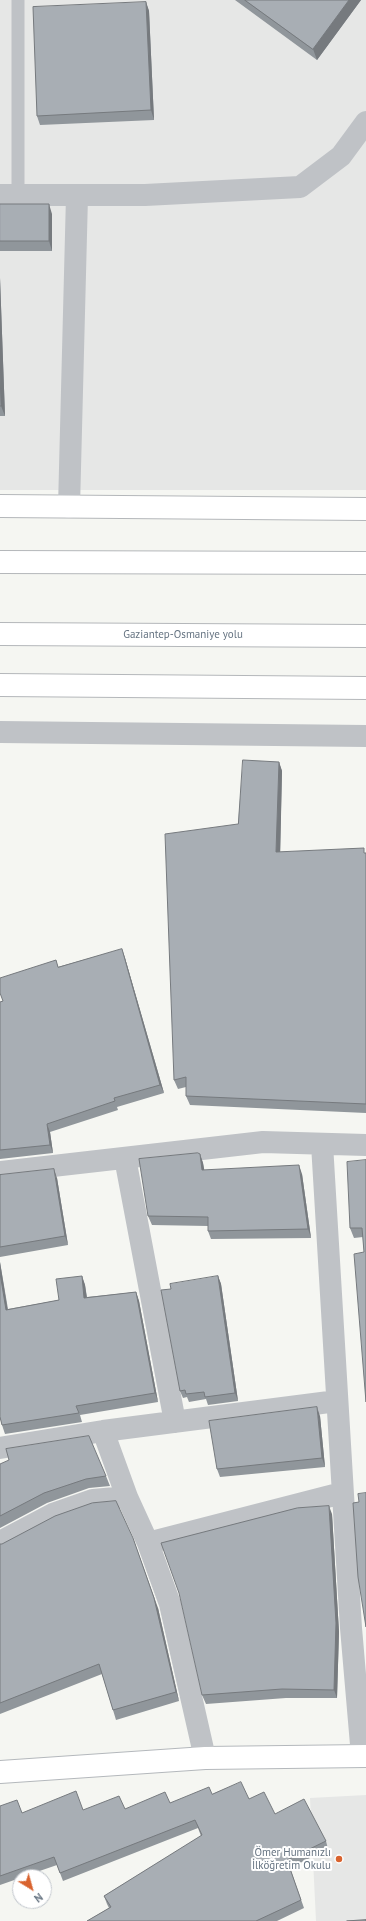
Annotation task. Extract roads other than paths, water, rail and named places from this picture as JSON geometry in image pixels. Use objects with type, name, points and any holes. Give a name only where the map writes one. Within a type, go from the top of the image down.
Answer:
[{"type":"main road","points":[[0,506],[366,509]]},
{"type":"main road","points":[[0,562],[366,563]]},
{"type":"main road","name":"Gaziantep-Osmaniye yolu","points":[[0,634],[366,636]]},
{"type":"main road","points":[[0,685],[366,688]]},
{"type":"main road","points":[[0,1772],[206,1758],[364,1756]]},
{"type":"street","points":[[9,195],[145,195],[300,188],[341,156],[366,122]]},
{"type":"street","points":[[69,507],[77,196]]},
{"type":"street","points":[[0,732],[366,736]]},
{"type":"street","points":[[0,1172],[263,1142],[366,1145]]},
{"type":"street","points":[[322,1144],[351,1628],[364,1756]]},
{"type":"street","points":[[125,1158],[175,1422]]},
{"type":"street","points":[[0,1448],[103,1431],[337,1401]]},
{"type":"street","points":[[103,1431],[127,1497],[148,1543],[170,1604],[206,1758]]},
{"type":"street","points":[[148,1543],[342,1493]]},
{"type":"street","points":[[0,1542],[53,1514],[93,1500],[127,1497]]},
{"type":"lane","points":[[9,195],[18,0]]},
{"type":"place","name":"Ömer Humanızlı İlköğretim Okulu","points":[[339,1859]]}]
